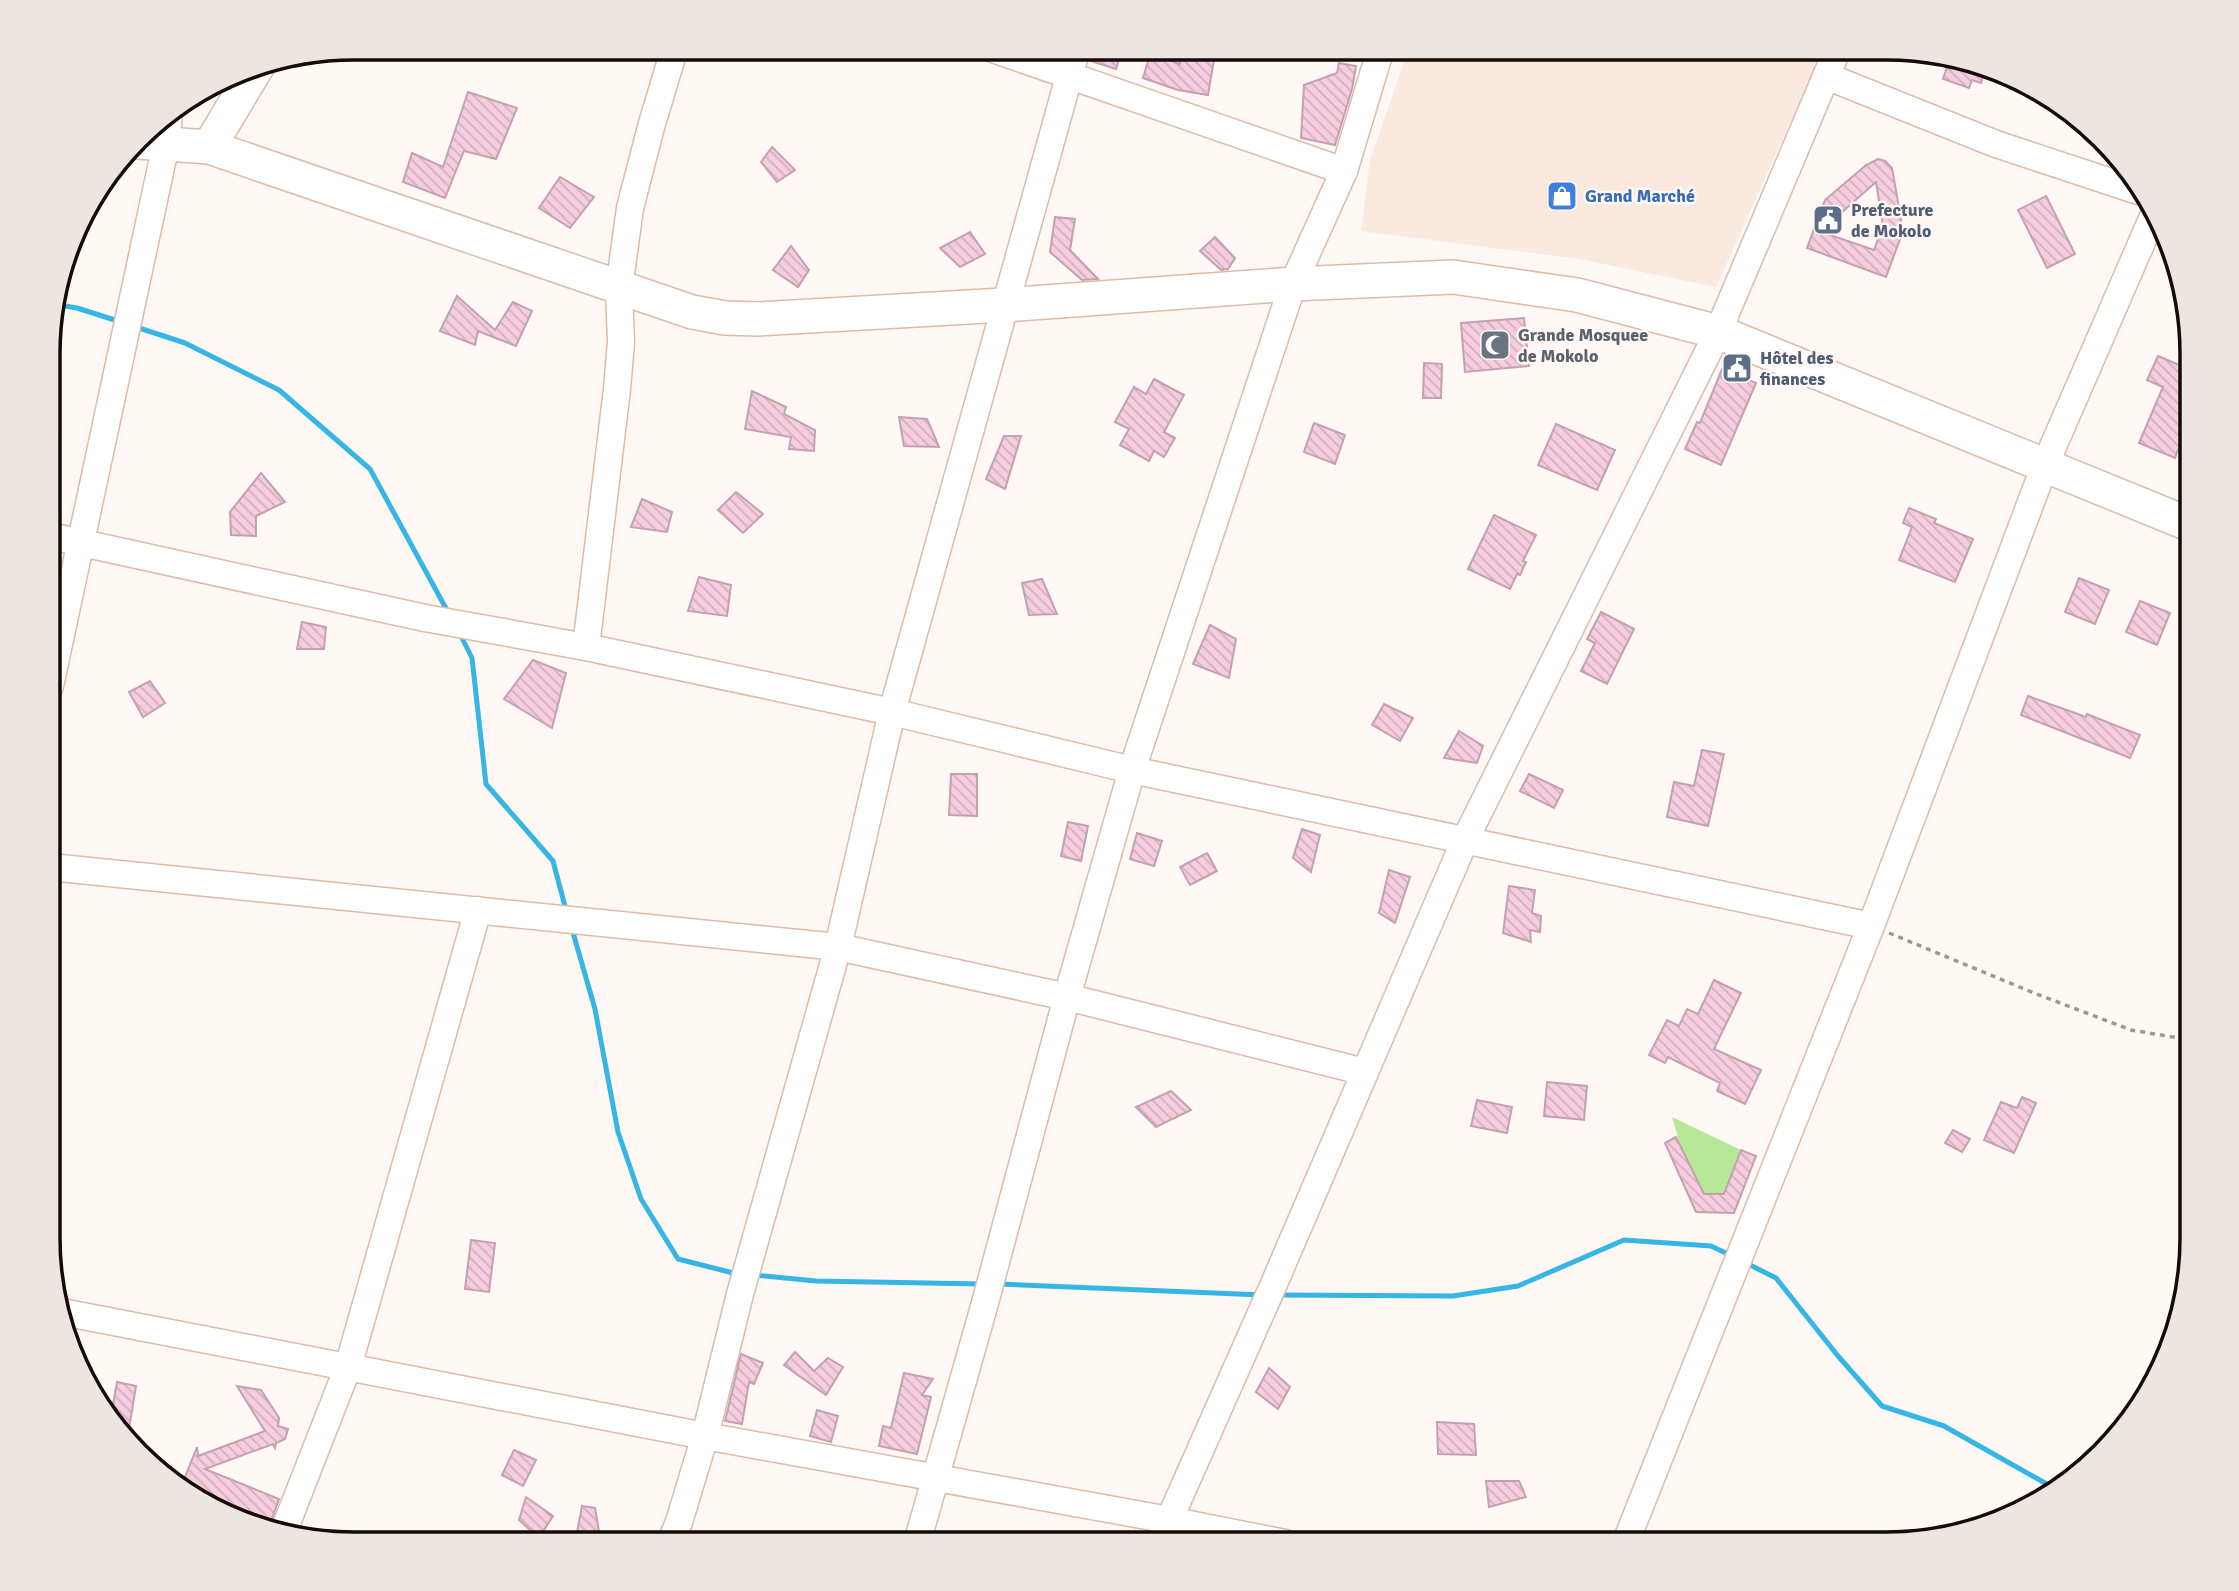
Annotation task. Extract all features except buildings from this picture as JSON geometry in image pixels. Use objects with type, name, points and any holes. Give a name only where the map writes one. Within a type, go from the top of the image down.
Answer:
[{"type":"main road","points":[[209,146],[249,79]]},
{"type":"main road","points":[[159,134],[209,146],[692,312],[725,318],[758,319],[1293,284],[1453,277],[1577,295],[1718,332],[2180,520]]},
{"type":"street","points":[[586,647],[617,389],[621,342],[619,288],[630,208],[671,60]]},
{"type":"street","points":[[1027,60],[1344,171]]},
{"type":"street","points":[[675,1532],[705,1436],[740,1294],[838,947],[892,712],[1074,60]]},
{"type":"street","points":[[920,1532],[1132,771],[1293,284],[1344,171],[1377,60]]},
{"type":"street","points":[[70,1314],[936,1478],[1164,1532],[1261,1316],[1465,840],[1718,332],[1833,60]]},
{"type":"street","points":[[1826,76],[1996,144],[2128,188]]},
{"type":"street","points":[[60,638],[124,340],[156,136]]},
{"type":"street","points":[[1630,1532],[1871,926],[2045,465],[2149,225]]},
{"type":"street","points":[[60,538],[425,618],[586,647],[892,712],[1132,771],[1871,926]]},
{"type":"street","points":[[60,868],[838,947],[1067,997],[1365,1072]]},
{"type":"street","points":[[287,1523],[348,1367],[478,911]]},
{"type":"path","points":[[1871,926],[2131,1030],[2180,1038]]},
{"type":"shaded area","name":"Grand Marché","points":[[1405,60],[1819,60],[1716,287],[1574,258],[1361,231],[1370,160]]},
{"type":"green space","points":[[1672,1117],[1741,1150],[1724,1194],[1704,1194],[1680,1144]]},
{"type":"waterway","points":[[63,306],[121,322]]},
{"type":"waterway","points":[[133,326],[185,343],[279,390],[370,469],[449,614]]},
{"type":"waterway","points":[[459,632],[472,658],[486,784],[553,861],[566,910]]},
{"type":"waterway","points":[[572,929],[595,1009],[618,1132],[641,1199],[678,1259],[737,1274]]},
{"type":"waterway","points":[[1278,1295],[1453,1296],[1518,1286],[1624,1240],[1711,1246],[1732,1256]]},
{"type":"waterway","points":[[1744,1262],[1776,1278],[1882,1406],[1944,1426],[2046,1484]]},
{"type":"waterway","points":[[754,1275],[816,1281],[982,1284]]},
{"type":"waterway","points":[[999,1284],[1262,1295]]},
{"type":"place","name":"Grand Marché","points":[[1562,196]]},
{"type":"place","name":"Prefecture de Mokolo","points":[[1828,220]]},
{"type":"place","name":"Grande Mosquee de Mokolo","points":[[1495,345]]},
{"type":"place","name":"Hôtel des finances","points":[[1737,368]]}]
